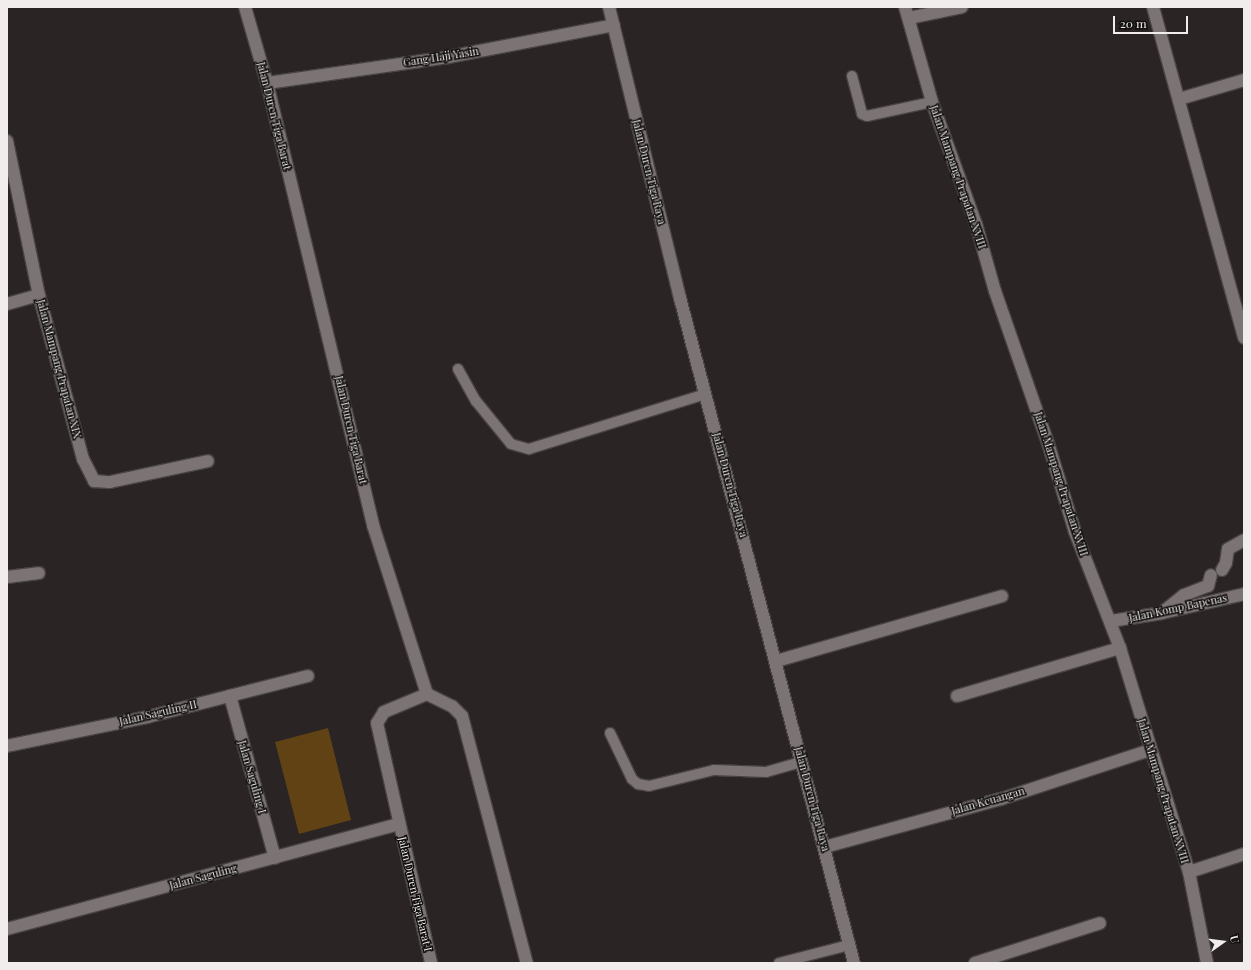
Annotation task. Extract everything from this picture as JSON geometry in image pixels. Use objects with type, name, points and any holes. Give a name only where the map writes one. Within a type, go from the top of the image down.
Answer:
[{"type":"street","name":"Jalan Duren Tiga Barat","points":[[245,7],[267,83],[374,525],[427,694]]},
{"type":"street","name":"Jalan Duren Tiga Raya","points":[[609,7],[706,394],[854,963]]},
{"type":"street","points":[[907,13],[962,7]]},
{"type":"street","points":[[1153,7],[1244,338]]},
{"type":"street","name":"Jalan Mampang Prapatan XVIII","points":[[907,13],[932,102],[976,224],[995,291],[1048,443],[1075,532],[1111,621],[1120,648],[1150,750],[1189,872],[1207,963]]},
{"type":"street","name":"Gang Haji Yasin","points":[[267,83],[443,58],[614,25]]},
{"type":"street","points":[[1179,99],[1244,80]]},
{"type":"street","name":"Jalan Mampang Prapatan XIX","points":[[7,141],[39,295],[83,459],[94,481],[110,482],[208,460]]},
{"type":"street","points":[[7,304],[39,295]]},
{"type":"street","points":[[1162,614],[1184,595],[1208,586],[1216,572],[1226,563],[1228,549],[1244,540]]},
{"type":"street","points":[[7,577],[39,573]]},
{"type":"street","name":"Jalan Komp Bapenas","points":[[1111,621],[1162,614],[1244,594]]},
{"type":"street","points":[[776,661],[1002,596]]},
{"type":"street","points":[[957,696],[1120,648]]},
{"type":"street","name":"Jalan Saguling II","points":[[7,746],[230,696],[308,676]]},
{"type":"street","points":[[399,824],[377,723],[384,712],[427,694],[452,706],[462,716],[469,733],[527,963]]},
{"type":"street","name":"Jalan Saguling I","points":[[230,696],[275,858]]},
{"type":"street","name":"Jalan Keuangan","points":[[825,847],[1001,799],[1150,750]]},
{"type":"street","name":"Jalan Saguling","points":[[7,929],[399,824]]},
{"type":"street","name":"Jalan Duren Tiga Barat I","points":[[399,824],[431,963]]},
{"type":"street","points":[[1189,872],[1244,854]]},
{"type":"street","points":[[975,963],[1100,923]]},
{"type":"lane","points":[[852,76],[862,114],[867,116],[932,102]]},
{"type":"lane","points":[[458,369],[476,401],[511,444],[528,449],[706,394]]},
{"type":"lane","points":[[610,733],[632,779],[638,784],[649,786],[714,770],[766,772],[801,762]]},
{"type":"lane","points":[[779,963],[849,944]]},
{"type":"shaded area","points":[[328,728],[351,820],[299,834],[275,742]]}]
